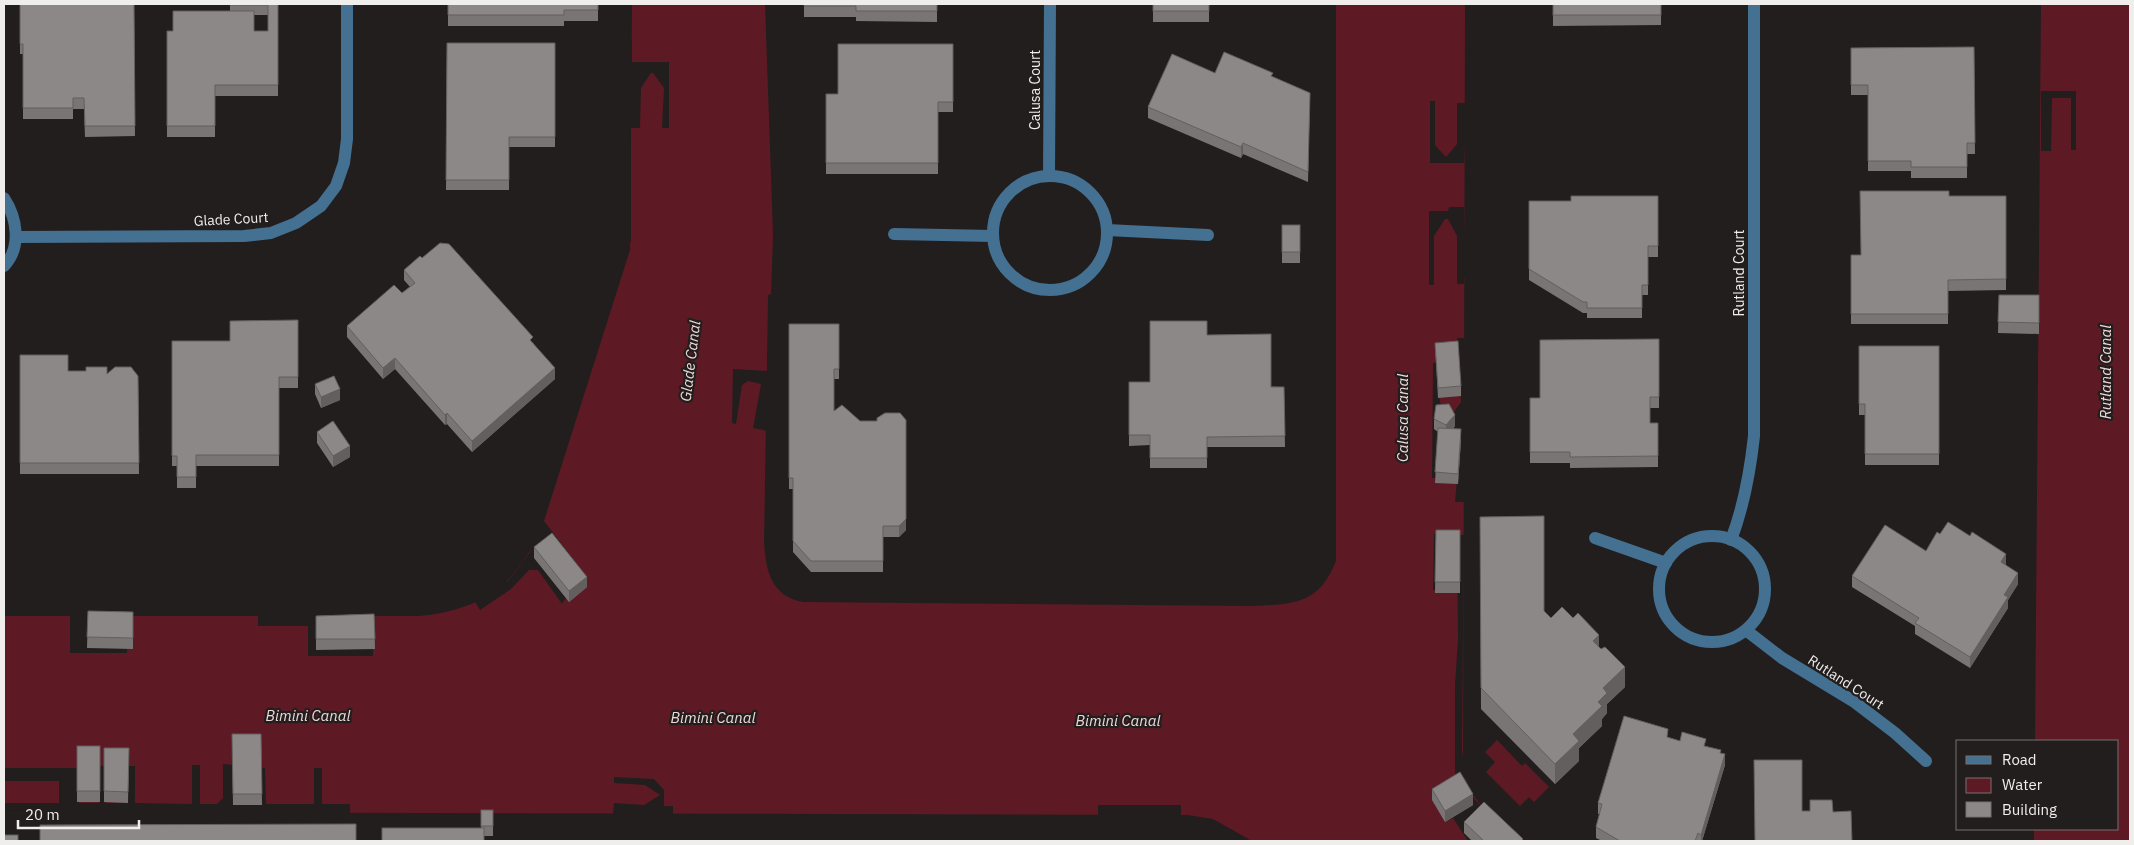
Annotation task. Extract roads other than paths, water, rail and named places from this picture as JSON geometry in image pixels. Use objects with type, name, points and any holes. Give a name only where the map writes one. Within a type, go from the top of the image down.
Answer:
[{"type":"street","name":"Glade Court","points":[[16,237],[244,236],[272,233],[296,223],[321,206],[336,186],[344,163],[347,139],[347,4]]},
{"type":"street","name":"Calusa Court","points":[[1049,176],[1050,4]]},
{"type":"street","name":"Rutland Court","points":[[1731,540],[1742,511],[1748,483],[1754,436],[1754,4]]},
{"type":"street","points":[[1049,176],[1064,178],[1081,185],[1094,197],[1103,212],[1107,230],[1106,248],[1098,264],[1086,277],[1070,287],[1053,290],[1035,288],[1019,281],[1006,269],[997,254],[993,236],[994,219],[1002,202],[1014,189],[1029,180],[1049,176]]},
{"type":"street","points":[[4,198],[13,214],[16,237],[14,248],[4,266]]},
{"type":"street","points":[[1107,230],[1208,235]]},
{"type":"street","points":[[894,234],[993,236]]},
{"type":"street","points":[[1703,537],[1722,537],[1731,540],[1753,555],[1762,571],[1765,589],[1762,608],[1747,631],[1720,641],[1692,639],[1671,623],[1661,607],[1658,589],[1662,571],[1671,554],[1685,543],[1703,537]]},
{"type":"street","points":[[1595,538],[1666,563]]},
{"type":"street","name":"Rutland Court","points":[[1747,631],[1782,658],[1853,701],[1926,761]]},
{"type":"water","points":[[632,4],[765,4],[773,235],[771,294],[768,295],[764,543],[766,563],[772,581],[777,588],[792,599],[803,602],[1253,606],[1281,604],[1304,599],[1322,586],[1336,561],[1336,4],[1465,4],[1463,768],[1467,782],[1480,804],[1499,820],[1534,841],[1252,841],[1213,819],[1188,815],[58,812],[4,814],[4,616],[419,616],[463,607],[481,599],[497,589],[523,561],[544,521],[630,250]]},
{"type":"water","name":"Rutland Canal","points":[[2041,4],[2130,4],[2130,841],[2034,841],[2034,830],[2119,830],[2119,740],[2035,740]]},
{"type":"water","points":[[1497,740],[1522,766],[1525,763],[1549,787],[1534,802],[1529,797],[1520,806],[1486,772],[1495,762],[1485,752]]},
{"type":"water label","name":"Glade Canal","points":[[690,361]]},
{"type":"water label","name":"Calusa Canal","points":[[1402,418]]},
{"type":"water label","name":"Bimini Canal","points":[[308,715]]},
{"type":"water label","name":"Bimini Canal","points":[[713,717]]},
{"type":"water label","name":"Bimini Canal","points":[[1118,720]]}]
